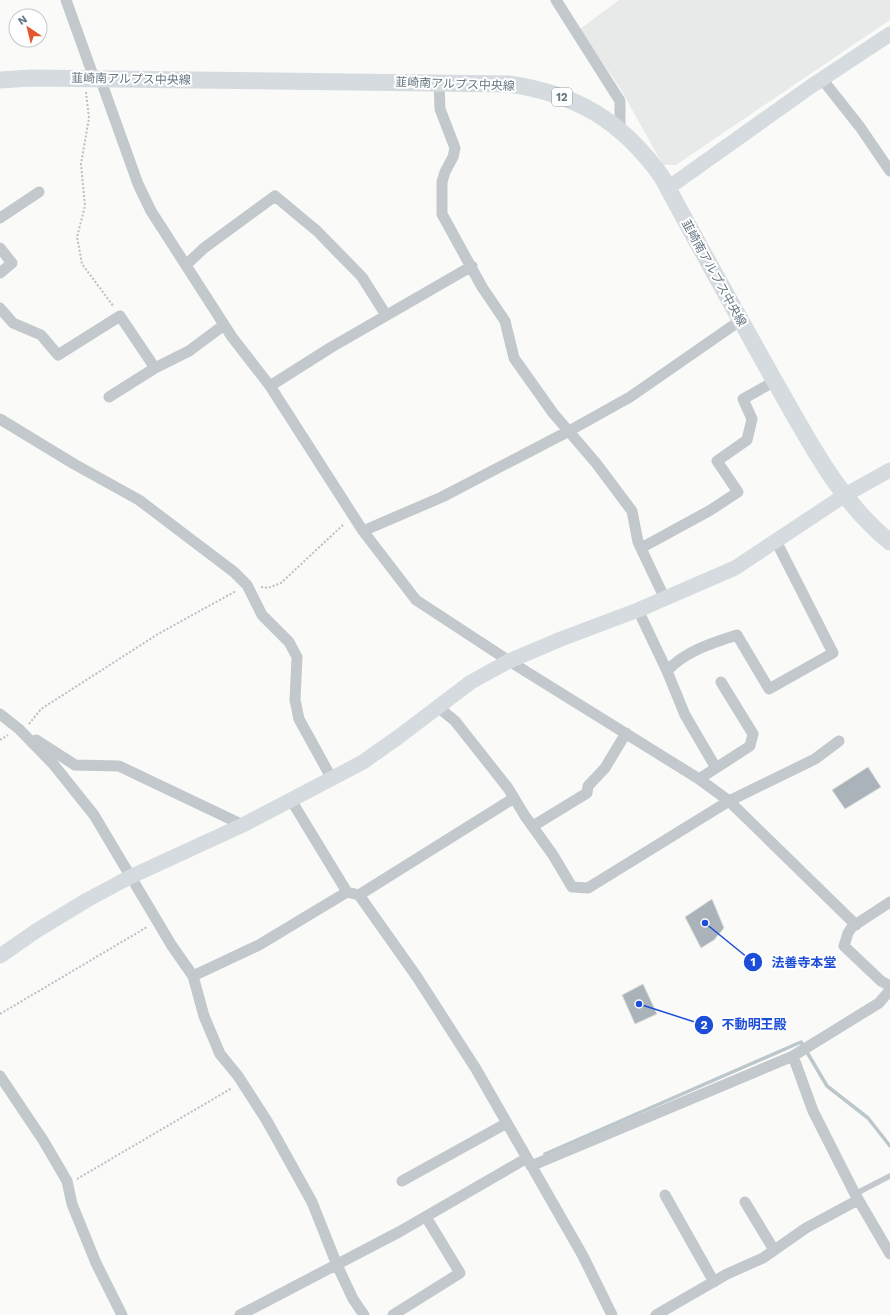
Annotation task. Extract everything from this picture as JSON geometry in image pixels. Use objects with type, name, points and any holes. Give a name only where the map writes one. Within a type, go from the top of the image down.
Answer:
[{"type":"main road","name":"韮崎南アルプス中央線","points":[[0,80],[31,78],[93,78],[510,84],[532,87],[576,102],[620,129],[646,154],[668,188],[775,382],[822,461],[845,496],[889,545]]},
{"type":"street","points":[[66,0],[93,78],[145,198],[224,325],[270,386],[363,531],[416,600],[509,661],[699,779],[729,802],[856,925]]},
{"type":"street","points":[[556,0],[620,101],[620,129]]},
{"type":"street","points":[[668,188],[822,79],[890,34]]},
{"type":"street","points":[[822,79],[860,127],[890,171]]},
{"type":"street","points":[[439,82],[440,109],[455,148],[453,157],[444,172],[442,182],[442,214],[472,266],[482,287],[505,321],[514,358],[553,414],[596,464],[632,511],[641,548],[665,599]]},
{"type":"street","points":[[0,218],[39,192]]},
{"type":"street","points":[[186,265],[204,248],[275,196],[317,232],[362,277],[386,315]]},
{"type":"street","points":[[0,248],[12,262],[0,273]]},
{"type":"street","points":[[270,386],[386,315],[472,266]]},
{"type":"street","points":[[0,308],[13,323],[41,335],[58,355],[120,316],[155,368]]},
{"type":"street","points":[[363,531],[442,497],[568,431],[637,392],[741,320]]},
{"type":"street","points":[[109,397],[155,368],[189,351],[224,325]]},
{"type":"street","points":[[641,548],[709,511],[738,492],[717,461],[748,440],[752,419],[743,399],[775,382]]},
{"type":"street","points":[[0,419],[74,464],[139,500],[234,572],[247,585],[262,615],[289,642],[297,657],[295,700],[299,718],[332,779]]},
{"type":"street","points":[[0,956],[36,931],[87,900],[130,877],[243,824],[363,762],[471,682],[509,661],[561,639],[665,599],[734,568],[845,496],[890,470]]},
{"type":"street","points":[[667,671],[674,663],[703,646],[737,634],[769,689],[833,653],[776,541]]},
{"type":"street","points":[[638,610],[667,671],[685,715],[716,768]]},
{"type":"street","points":[[699,779],[750,746],[753,734],[721,682]]},
{"type":"street","points":[[438,707],[455,721],[514,798],[532,826],[554,855],[572,887],[588,888],[729,802],[815,759],[839,740]]},
{"type":"street","points":[[0,714],[19,729],[75,765],[119,766],[243,824]]},
{"type":"street","points":[[19,729],[54,765],[94,815],[157,922],[193,976],[204,1016],[220,1054],[242,1082],[267,1121],[312,1202],[337,1265],[353,1299],[364,1315]]},
{"type":"street","points":[[532,826],[587,793],[588,786],[605,768],[626,733]]},
{"type":"street","points":[[359,895],[514,798]]},
{"type":"street","points":[[291,800],[347,892],[359,895],[417,977],[476,1069],[583,1256],[612,1315]]},
{"type":"street","points":[[193,976],[259,945],[347,892]]},
{"type":"street","points":[[890,902],[856,925],[848,933],[844,946],[881,981],[890,986]]},
{"type":"street","points":[[240,1315],[529,1162],[796,1054],[879,1003],[890,990]]},
{"type":"street","points":[[796,1054],[813,1111],[856,1197],[890,1254]]},
{"type":"street","points":[[0,1076],[43,1140],[67,1184],[72,1204],[96,1263],[122,1315]]},
{"type":"street","points":[[402,1181],[507,1123]]},
{"type":"street","points":[[665,1194],[714,1282]]},
{"type":"street","points":[[656,1315],[714,1282],[763,1258],[806,1228],[856,1197]]},
{"type":"street","points":[[745,1202],[774,1250]]},
{"type":"street","points":[[393,1315],[460,1273],[426,1217]]},
{"type":"lane","points":[[856,1197],[890,1176]]},
{"type":"path","points":[[93,78],[89,118],[81,164],[85,206],[77,237],[82,264],[120,316]]},
{"type":"path","points":[[0,740],[31,723],[41,709],[158,634],[247,585],[268,588],[281,583],[353,516]]},
{"type":"path","points":[[0,1014],[157,922]]},
{"type":"path","points":[[67,1184],[242,1082]]},
{"type":"shaded area","points":[[619,0],[890,0],[890,20],[676,165],[663,165],[620,88],[580,29]]},
{"type":"building","points":[[868,767],[881,787],[845,809],[832,790]]},
{"type":"building","points":[[712,899],[724,928],[714,940],[701,948],[685,917]]},
{"type":"building","points":[[643,984],[657,1014],[635,1024],[622,995]]},
{"type":"waterway","points":[[545,1154],[801,1042],[827,1086],[868,1118],[890,1146]]},
{"type":"place","name":"法善寺本堂","points":[[705,923]]},
{"type":"place","name":"不動明王殿","points":[[639,1004]]}]
